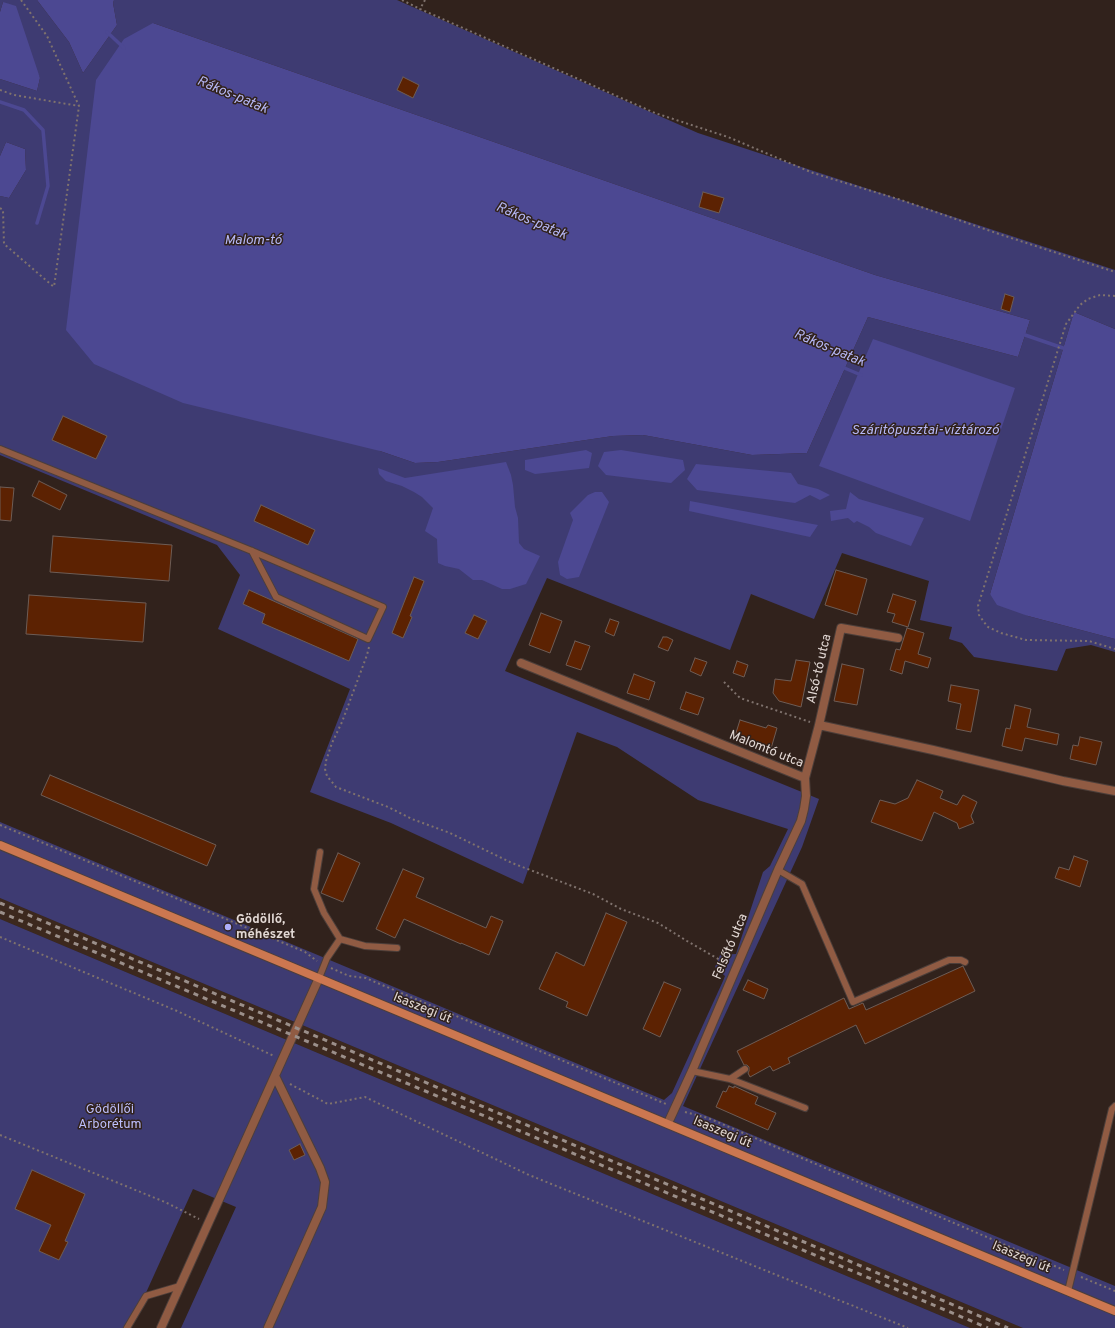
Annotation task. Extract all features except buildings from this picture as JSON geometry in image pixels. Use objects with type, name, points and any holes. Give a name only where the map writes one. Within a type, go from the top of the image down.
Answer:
[{"type":"main road","name":"Isaszegi út","points":[[0,845],[1115,1311]]},
{"type":"street","name":"Alsó-tó utca","points":[[820,725],[841,628],[898,638]]},
{"type":"street","name":"Malomtó utca","points":[[521,663],[805,778],[820,725]]},
{"type":"street","points":[[820,725],[1063,781],[1115,791]]},
{"type":"street","name":"Felsőtó utca","points":[[668,1123],[692,1071],[778,870],[801,821],[806,796],[805,778]]},
{"type":"street","points":[[162,1328],[319,978]]},
{"type":"street","points":[[268,1328],[322,1207],[325,1182],[320,1168],[275,1076]]},
{"type":"lane","points":[[0,449],[252,551],[383,607],[368,640],[276,597],[252,551]]},
{"type":"lane","points":[[320,852],[314,889],[324,913],[340,939],[365,946],[397,948]]},
{"type":"lane","points":[[778,870],[802,884],[853,1002],[949,960],[961,960],[965,962]]},
{"type":"lane","points":[[319,978],[324,965],[340,939]]},
{"type":"lane","points":[[730,1078],[745,1069]]},
{"type":"lane","points":[[692,1071],[730,1078],[805,1108]]},
{"type":"lane","points":[[1068,1291],[1112,1109],[1115,1106]]},
{"type":"lane","points":[[127,1328],[146,1296],[180,1286]]},
{"type":"path","points":[[0,208],[4,210],[4,244],[54,287],[79,106],[47,36],[21,0]]},
{"type":"path","points":[[402,0],[655,113],[728,137],[813,173],[901,200],[1115,272]]},
{"type":"path","points":[[420,9],[425,0]]},
{"type":"path","points":[[0,90],[14,95],[79,106]]},
{"type":"path","points":[[1115,296],[1100,295],[1088,300],[1080,305],[1066,324],[978,606],[979,615],[988,627],[1001,633],[1026,640],[1089,641],[1115,649]]},
{"type":"path","points":[[372,630],[367,655],[326,761],[325,769],[327,776],[336,787],[388,807],[412,819],[450,833],[512,863],[593,894],[621,909],[658,923],[718,960]]},
{"type":"path","points":[[724,682],[740,698],[820,725]]},
{"type":"path","points":[[0,825],[305,952],[324,965],[349,976],[366,978],[675,1108],[708,1118],[1115,1291]]},
{"type":"path","points":[[0,937],[177,1011],[282,1060]]},
{"type":"path","points":[[275,1076],[328,1104],[365,1097],[529,1175],[908,1328]]},
{"type":"path","points":[[0,1134],[165,1202],[208,1224]]},
{"type":"shaded area","points":[[0,898],[1023,1328],[970,1328],[0,919]]},
{"type":"green space","points":[[0,0],[37,0],[69,42],[83,73],[117,25],[113,3],[114,0],[397,0],[698,133],[1115,270],[1115,329],[1074,312],[990,594],[1028,616],[1115,639],[1115,652],[1091,645],[1066,649],[1057,671],[974,657],[962,643],[949,639],[952,627],[920,620],[929,581],[842,553],[814,619],[751,594],[730,650],[547,578],[505,671],[819,799],[802,847],[683,1106],[1115,1286],[1115,1328],[1023,1328],[0,898],[0,822],[664,1100],[672,1093],[725,976],[715,967],[720,955],[736,954],[763,872],[770,866],[788,829],[698,800],[617,747],[577,732],[523,884],[391,823],[310,792],[350,689],[218,629],[240,575],[217,545],[0,455],[0,196],[9,198],[26,170],[25,149],[6,142],[0,156],[0,79],[37,91],[40,78],[3,2],[0,12]],"holes":[[[153,23],[875,275],[1030,320],[1018,357],[868,317],[807,453],[752,455],[643,435],[613,436],[438,462],[415,463],[380,451]]]},
{"type":"green space","name":"Gödöllői Arborétum","points":[[0,919],[970,1328],[181,1328],[236,1207],[193,1189],[130,1328],[0,1328]]},
{"type":"water","points":[[37,0],[114,0],[113,3],[117,25],[83,73],[69,42]]},
{"type":"water","points":[[3,2],[16,6],[40,78],[37,91],[0,79],[0,12]]},
{"type":"water","name":"Malom-tó","points":[[153,23],[875,275],[1030,320],[1018,357],[868,317],[807,453],[752,455],[643,435],[613,436],[438,462],[415,463],[380,451],[183,403],[94,364],[66,330],[96,80],[124,39]]},
{"type":"water","points":[[6,142],[25,149],[26,170],[9,198],[0,196],[0,156]]},
{"type":"water","name":"Száritópusztai-víztározó","points":[[1074,312],[1115,329],[1115,639],[1028,616],[997,605],[990,594]]},
{"type":"water","name":"Száritópusztai-víztározó","points":[[873,339],[1015,388],[970,521],[819,466]]},
{"type":"water","points":[[586,450],[592,453],[589,468],[535,474],[525,470],[525,460]]},
{"type":"water","points":[[621,450],[683,460],[685,470],[671,483],[606,475],[598,466],[604,452]]},
{"type":"water","points":[[506,462],[513,485],[515,507],[518,518],[519,543],[524,549],[540,556],[526,584],[510,589],[502,589],[482,580],[473,580],[459,569],[438,563],[437,539],[425,531],[433,508],[422,497],[414,492],[386,481],[379,474],[378,468],[405,478]]},
{"type":"water","points":[[696,464],[791,473],[798,484],[818,489],[830,495],[820,500],[810,495],[795,503],[697,490],[687,479]]},
{"type":"water","points":[[595,492],[602,492],[609,502],[579,577],[567,579],[560,575],[558,562],[573,520],[570,513],[588,495]]},
{"type":"water","points":[[850,492],[859,499],[924,518],[911,546],[876,533],[869,527],[857,521],[854,523],[848,518],[831,521],[830,511],[846,509]]},
{"type":"water","points":[[690,501],[818,525],[810,537],[689,511]]},
{"type":"waterway","name":"Rákos-patak","points":[[107,32],[124,48]]},
{"type":"waterway","points":[[0,102],[24,110],[43,130],[48,186],[37,223]]},
{"type":"waterway","points":[[1025,335],[1063,348]]},
{"type":"waterway","name":"Rákos-patak","points":[[842,367],[861,375]]},
{"type":"railway","points":[[0,903],[1008,1328]]},
{"type":"railway","points":[[0,912],[988,1328]]},
{"type":"place","name":"Gödöllő, méhészet","points":[[228,927]]}]
